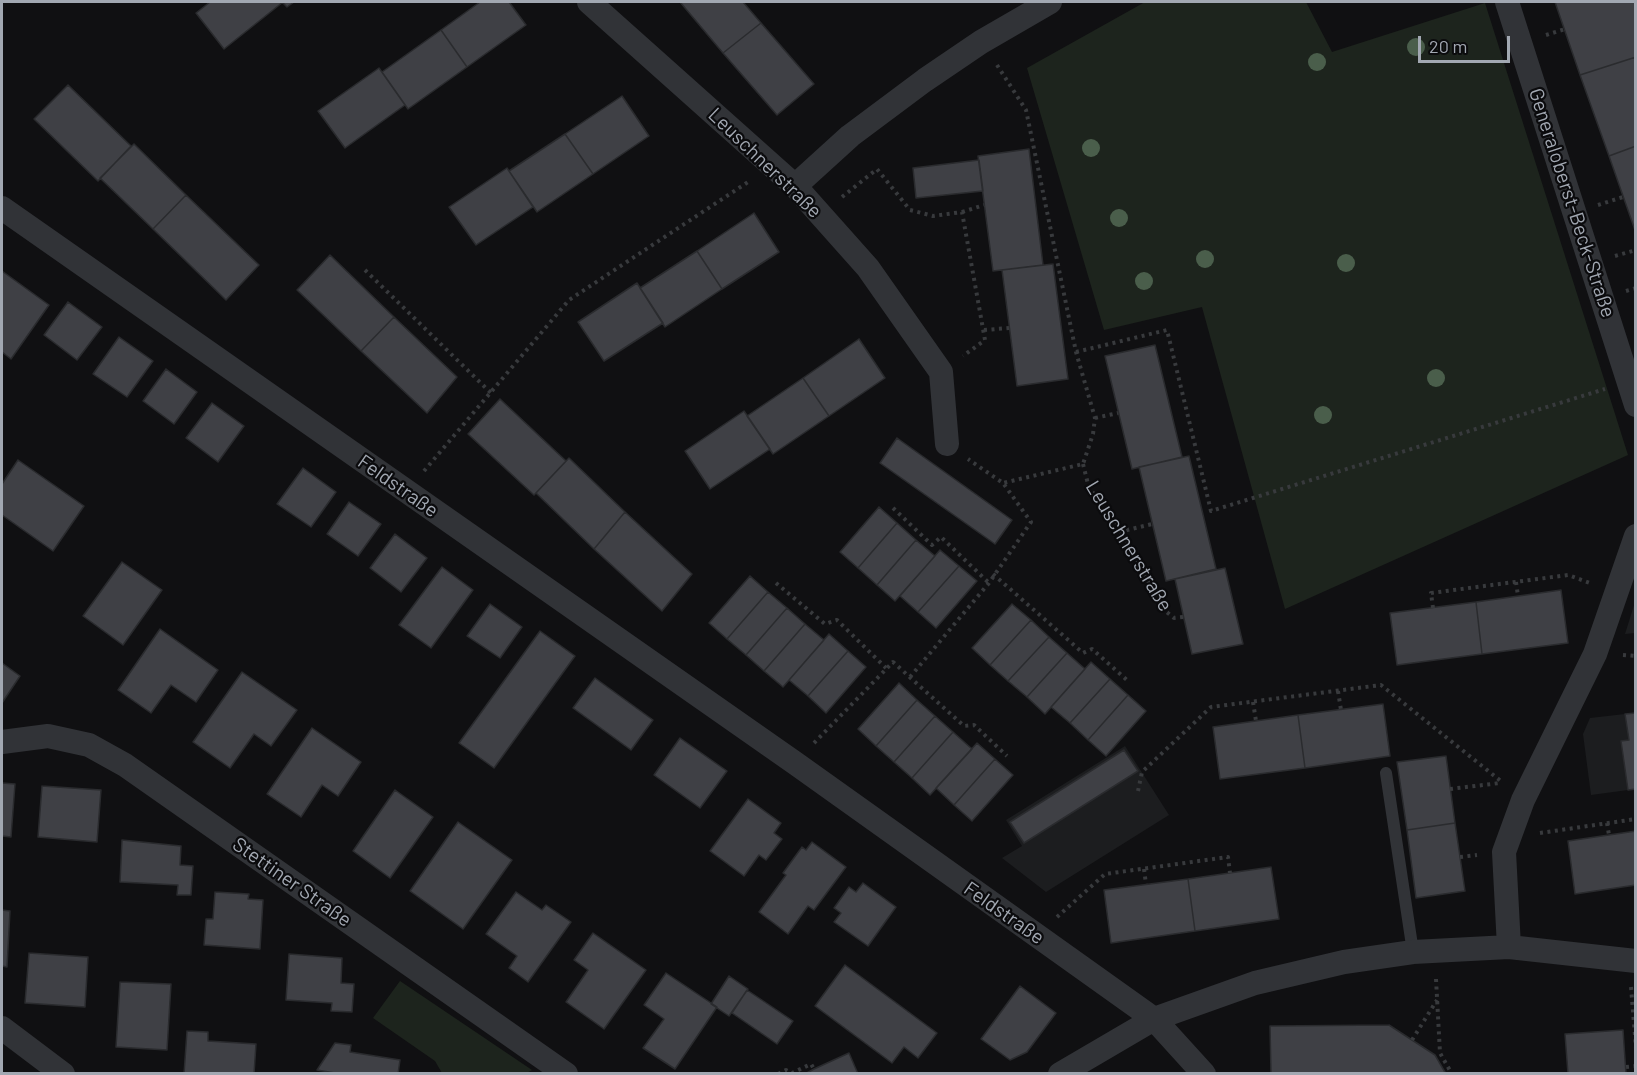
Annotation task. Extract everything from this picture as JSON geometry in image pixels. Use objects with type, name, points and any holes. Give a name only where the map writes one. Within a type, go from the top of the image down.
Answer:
[{"type":"street","name":"Leuschnerstraße","points":[[589,2],[795,186],[868,268],[941,372]]},
{"type":"street","points":[[795,186],[850,136],[981,42],[1050,2]]},
{"type":"street","name":"Generaloberst-Beck-Straße","points":[[1507,2],[1635,405]]},
{"type":"street","name":"Feldstraße","points":[[2,208],[795,763],[1154,1019],[1204,1074]]},
{"type":"street","points":[[941,372],[947,444]]},
{"type":"street","points":[[1509,947],[1504,852],[1524,800],[1595,654],[1635,536]]},
{"type":"street","name":"Stettiner Straße","points":[[2,742],[48,736],[89,745],[124,765],[566,1074]]},
{"type":"street","points":[[1060,1074],[1154,1019],[1255,983],[1344,962],[1424,952],[1509,947],[1632,960]]},
{"type":"street","points":[[2,1028],[63,1074]]},
{"type":"lane","points":[[1386,773],[1424,952]]},
{"type":"path","points":[[981,42],[1026,110],[1076,352],[1095,418],[1118,412]]},
{"type":"path","points":[[406,491],[569,300],[772,166]]},
{"type":"path","points":[[820,214],[877,169],[910,210],[933,216],[962,212],[984,205]]},
{"type":"path","points":[[941,372],[985,340],[962,212]]},
{"type":"path","points":[[365,270],[491,393]]},
{"type":"path","points":[[984,330],[1009,328]]},
{"type":"path","points":[[1076,352],[1167,330],[1211,511],[1628,382]]},
{"type":"path","name":"Leuschnerstraße","points":[[1095,418],[1083,464],[1089,488],[1113,516],[1119,532],[1163,609],[1174,618],[1184,617]]},
{"type":"path","points":[[910,677],[989,583],[993,574],[1031,522],[1003,483],[947,444]]},
{"type":"path","name":"Leuschnerstraße","points":[[1003,483],[1083,464]]},
{"type":"path","points":[[893,508],[932,545],[941,537],[989,583]]},
{"type":"path","points":[[1119,532],[1152,524]]},
{"type":"path","points":[[993,574],[1083,653],[1092,649],[1127,680]]},
{"type":"path","points":[[1433,608],[1431,593],[1568,575],[1616,593]]},
{"type":"path","points":[[1516,582],[1518,596]]},
{"type":"path","points":[[776,583],[825,624],[837,620],[886,668]]},
{"type":"path","points":[[795,763],[893,662],[964,726],[974,725],[1007,756]]},
{"type":"path","points":[[1138,791],[1142,772],[1211,707],[1381,685],[1524,800]]},
{"type":"path","points":[[1338,691],[1341,710]]},
{"type":"path","points":[[1253,702],[1256,721]]},
{"type":"path","points":[[1450,789],[1503,782]]},
{"type":"path","points":[[1510,837],[1635,819]]},
{"type":"path","points":[[1607,823],[1609,835]]},
{"type":"path","points":[[1036,935],[1105,874],[1227,857],[1230,873]]},
{"type":"path","points":[[1144,869],[1146,884]]},
{"type":"path","points":[[1424,952],[1437,1000],[1440,1053],[1452,1074]]},
{"type":"path","points":[[1632,960],[1635,1048]]},
{"type":"path","points":[[1412,1040],[1437,1000]]},
{"type":"path","points":[[778,1074],[786,1070],[792,1073],[811,1064],[814,1069]]},
{"type":"path","points":[[1626,1067],[1635,1066]]},
{"type":"shaded area","points":[[1145,2],[1306,2],[1332,52],[1485,3],[1628,455],[1285,609],[1202,307],[1104,330],[1027,68]]},
{"type":"shaded area","points":[[1635,602],[1635,633],[1625,634]]},
{"type":"shaded area","points":[[1625,714],[1629,740],[1621,741],[1628,790],[1591,795],[1583,734],[1590,718]]},
{"type":"shaded area","points":[[1125,746],[1169,815],[1046,892],[1002,858],[1022,846],[1006,820]]},
{"type":"shaded area","points":[[400,981],[532,1070],[525,1074],[442,1073],[435,1061],[373,1018]]},
{"type":"building","points":[[210,2],[283,2],[224,49],[196,13]]},
{"type":"building","points":[[282,2],[294,2],[287,7]]},
{"type":"building","points":[[480,2],[509,2],[526,25],[467,67],[441,30]]},
{"type":"building","points":[[680,2],[743,2],[761,23],[723,53]]},
{"type":"building","points":[[1555,2],[1636,2],[1636,57],[1580,75]]},
{"type":"building","points":[[761,23],[814,84],[777,115],[723,53]]},
{"type":"building","points":[[441,30],[467,67],[408,109],[382,72]]},
{"type":"building","points":[[1636,57],[1636,146],[1609,156],[1580,75]]},
{"type":"building","points":[[379,68],[405,105],[345,148],[318,111]]},
{"type":"building","points":[[68,85],[131,146],[98,181],[34,119]]},
{"type":"building","points":[[622,96],[649,136],[593,174],[565,134]]},
{"type":"building","points":[[565,134],[593,174],[537,212],[509,171]]},
{"type":"building","points":[[134,144],[186,195],[153,229],[100,178]]},
{"type":"building","points":[[1636,146],[1636,233],[1609,156]]},
{"type":"building","points":[[1029,149],[1043,265],[993,271],[978,156]]},
{"type":"building","points":[[979,160],[983,191],[916,198],[913,168]]},
{"type":"building","points":[[507,168],[533,207],[476,245],[449,207]]},
{"type":"building","points":[[186,195],[259,265],[226,300],[153,229]]},
{"type":"building","points":[[754,213],[779,252],[722,289],[697,251]]},
{"type":"building","points":[[697,251],[722,289],[665,327],[640,288]]},
{"type":"building","points":[[330,255],[394,317],[361,351],[297,290]]},
{"type":"building","points":[[1053,264],[1068,379],[1017,386],[1002,270]]},
{"type":"building","points":[[2,271],[49,305],[11,359],[2,352]]},
{"type":"building","points":[[637,283],[663,323],[604,361],[578,322]]},
{"type":"building","points":[[68,302],[102,327],[77,360],[44,335]]},
{"type":"building","points":[[394,317],[457,377],[427,413],[361,351]]},
{"type":"building","points":[[119,337],[153,361],[127,397],[93,374]]},
{"type":"building","points":[[859,339],[885,378],[829,416],[803,378]]},
{"type":"building","points":[[1155,345],[1182,457],[1132,469],[1105,356]]},
{"type":"building","points":[[166,369],[197,392],[174,424],[143,401]]},
{"type":"building","points":[[803,378],[829,416],[773,454],[747,416]]},
{"type":"building","points":[[500,399],[566,461],[534,495],[468,434]]},
{"type":"building","points":[[212,403],[244,426],[218,462],[186,438]]},
{"type":"building","points":[[744,411],[770,449],[710,489],[685,451]]},
{"type":"building","points":[[897,438],[1012,520],[995,544],[880,463]]},
{"type":"building","points":[[1189,456],[1216,569],[1166,581],[1139,467]]},
{"type":"building","points":[[569,458],[625,512],[594,549],[536,493]]},
{"type":"building","points":[[18,460],[84,506],[53,551],[2,515],[2,484]]},
{"type":"building","points":[[303,468],[336,492],[311,527],[277,504]]},
{"type":"building","points":[[349,502],[381,524],[358,556],[327,534]]},
{"type":"building","points":[[879,507],[897,523],[858,568],[840,552]]},
{"type":"building","points":[[625,512],[692,574],[662,611],[594,549]]},
{"type":"building","points":[[897,523],[916,540],[877,585],[858,568]]},
{"type":"building","points":[[395,534],[427,558],[401,592],[370,568]]},
{"type":"building","points":[[916,540],[935,556],[895,601],[877,585]]},
{"type":"building","points":[[940,550],[959,566],[918,612],[900,596]]},
{"type":"building","points":[[122,562],[162,590],[123,645],[83,616]]},
{"type":"building","points":[[959,566],[977,581],[936,628],[918,612]]},
{"type":"building","points":[[442,567],[473,590],[431,648],[399,625]]},
{"type":"building","points":[[1225,568],[1243,644],[1192,654],[1175,579]]},
{"type":"building","points":[[750,576],[768,592],[727,639],[709,623]]},
{"type":"building","points":[[1561,590],[1568,643],[1482,654],[1476,602]]},
{"type":"building","points":[[768,592],[787,608],[746,655],[727,639]]},
{"type":"building","points":[[1476,602],[1482,654],[1397,665],[1390,613]]},
{"type":"building","points":[[490,604],[522,627],[500,658],[467,636]]},
{"type":"building","points":[[1012,604],[1031,620],[990,665],[972,648]]},
{"type":"building","points":[[787,608],[805,624],[764,671],[746,655]]},
{"type":"building","points":[[1031,620],[1049,637],[1008,681],[990,665]]},
{"type":"building","points":[[805,624],[824,640],[783,687],[764,671]]},
{"type":"building","points":[[160,629],[218,670],[196,702],[171,685],[151,713],[118,690]]},
{"type":"building","points":[[540,631],[575,656],[494,768],[459,743]]},
{"type":"building","points":[[829,634],[848,651],[808,696],[789,680]]},
{"type":"building","points":[[1049,637],[1067,653],[1027,697],[1008,681]]},
{"type":"building","points":[[848,651],[866,667],[826,713],[808,696]]},
{"type":"building","points":[[1067,653],[1085,669],[1045,714],[1027,697]]},
{"type":"building","points":[[1091,662],[1110,679],[1070,723],[1051,707]]},
{"type":"building","points":[[2,663],[20,676],[2,703]]},
{"type":"building","points":[[242,672],[297,710],[271,746],[254,734],[230,768],[193,742]]},
{"type":"building","points":[[595,678],[653,720],[631,750],[573,708]]},
{"type":"building","points":[[1110,679],[1128,695],[1088,740],[1070,723]]},
{"type":"building","points":[[899,683],[917,700],[876,746],[858,729]]},
{"type":"building","points":[[1128,695],[1146,711],[1106,756],[1088,740]]},
{"type":"building","points":[[917,700],[935,716],[894,762],[876,746]]},
{"type":"building","points":[[1383,704],[1390,756],[1305,768],[1298,715]]},
{"type":"building","points":[[1636,713],[1636,789],[1628,790],[1621,741],[1629,740],[1625,714]]},
{"type":"building","points":[[1298,715],[1305,768],[1220,779],[1213,727]]},
{"type":"building","points":[[935,716],[953,732],[912,778],[894,762]]},
{"type":"building","points":[[312,728],[361,762],[338,796],[322,785],[301,817],[267,794]]},
{"type":"building","points":[[953,732],[972,749],[930,795],[912,778]]},
{"type":"building","points":[[680,738],[727,771],[700,808],[654,775]]},
{"type":"building","points":[[977,743],[995,759],[954,805],[936,788]]},
{"type":"building","points":[[1124,750],[1138,771],[1024,843],[1010,822]]},
{"type":"building","points":[[1446,756],[1455,823],[1407,830],[1397,762]]},
{"type":"building","points":[[995,759],[1013,775],[972,821],[954,805]]},
{"type":"building","points":[[2,783],[15,784],[11,837],[2,836]]},
{"type":"building","points":[[42,786],[101,790],[97,842],[38,837]]},
{"type":"building","points":[[395,790],[433,817],[390,878],[353,851]]},
{"type":"building","points":[[748,799],[781,823],[774,833],[782,839],[766,860],[759,855],[744,876],[710,851]]},
{"type":"building","points":[[458,822],[512,860],[463,929],[410,891]]},
{"type":"building","points":[[1455,823],[1465,891],[1416,898],[1407,830]]},
{"type":"building","points":[[1636,831],[1636,885],[1575,894],[1568,841]]},
{"type":"building","points":[[122,840],[181,846],[180,865],[193,866],[191,895],[177,895],[178,885],[120,882]]},
{"type":"building","points":[[812,842],[846,867],[814,910],[808,906],[788,934],[759,912],[786,875],[783,873],[802,847],[806,850]]},
{"type":"building","points":[[1271,867],[1279,919],[1195,931],[1188,879]]},
{"type":"building","points":[[1188,879],[1195,931],[1111,943],[1104,890]]},
{"type":"building","points":[[863,883],[896,907],[868,946],[834,922],[841,913],[834,908],[849,887],[856,892]]},
{"type":"building","points":[[215,892],[249,894],[248,899],[263,900],[260,949],[204,945],[206,919],[213,919]]},
{"type":"building","points":[[516,892],[542,910],[546,905],[571,922],[528,982],[509,968],[517,956],[486,934]]},
{"type":"building","points":[[2,910],[10,911],[7,967],[2,966]]},
{"type":"building","points":[[593,933],[646,970],[604,1029],[566,1002],[588,970],[574,960]]},
{"type":"building","points":[[29,953],[88,957],[85,1007],[25,1003]]},
{"type":"building","points":[[289,954],[342,958],[341,983],[354,984],[352,1012],[331,1011],[332,1003],[286,1000]]},
{"type":"building","points":[[845,965],[937,1033],[918,1058],[904,1047],[892,1063],[815,1006]]},
{"type":"building","points":[[666,973],[717,1007],[675,1069],[643,1048],[664,1019],[644,1005]]},
{"type":"building","points":[[729,976],[748,989],[729,1016],[711,1004]]},
{"type":"building","points":[[120,982],[171,984],[167,1050],[116,1047]]},
{"type":"building","points":[[1020,986],[1056,1013],[1027,1052],[1010,1060],[981,1039]]},
{"type":"building","points":[[747,990],[793,1021],[777,1044],[732,1013]]},
{"type":"building","points":[[1389,1025],[1435,1055],[1446,1074],[1271,1074],[1270,1026]]},
{"type":"building","points":[[1623,1030],[1626,1074],[1568,1074],[1565,1034]]},
{"type":"building","points":[[187,1031],[208,1032],[208,1041],[256,1044],[254,1074],[184,1074]]},
{"type":"building","points":[[335,1043],[351,1045],[350,1052],[400,1060],[398,1074],[341,1074],[317,1070]]},
{"type":"building","points":[[849,1053],[858,1074],[805,1074],[814,1069]]}]
